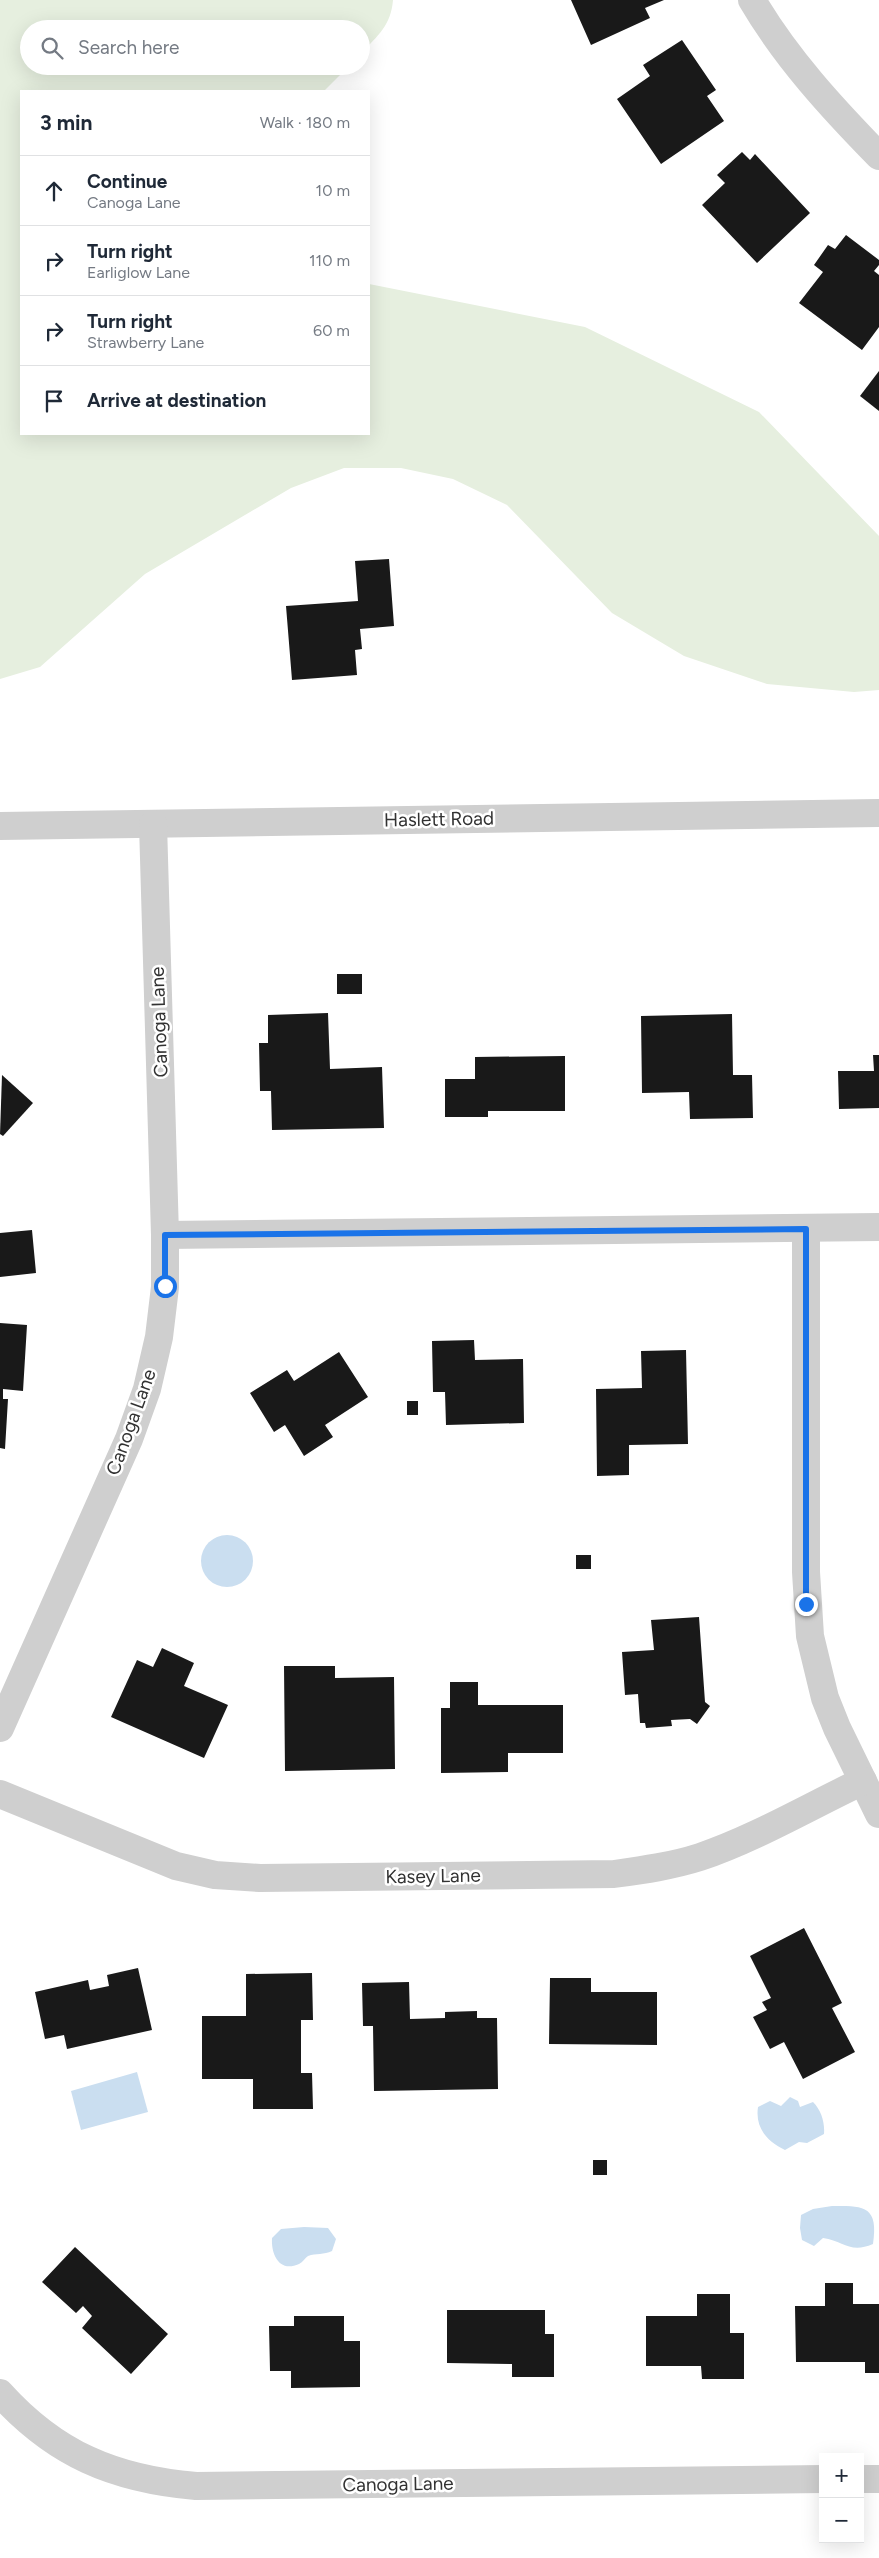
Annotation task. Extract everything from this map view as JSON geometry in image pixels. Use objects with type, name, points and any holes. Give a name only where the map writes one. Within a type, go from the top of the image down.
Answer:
[{"type":"street","points":[[752,0],[801,70],[837,113],[879,156]]},
{"type":"street","name":"Haslett Road","points":[[0,826],[879,813]]},
{"type":"street","name":"Canoga Lane","points":[[0,1728],[129,1439],[147,1389],[159,1337],[165,1286],[165,1235],[153,824]]},
{"type":"street","points":[[165,1235],[879,1227]]},
{"type":"street","points":[[806,1229],[806,1572],[808,1620],[816,1668],[825,1698],[879,1814]]},
{"type":"street","name":"Kasey Lane","points":[[0,1794],[176,1866],[215,1876],[260,1878],[614,1874],[653,1868],[700,1857],[726,1847],[863,1780]]},
{"type":"street","name":"Canoga Lane","points":[[0,2393],[17,2412],[48,2437],[82,2457],[118,2472],[156,2482],[196,2486],[819,2479]]},
{"type":"street","points":[[864,2479],[879,2479]]},
{"type":"green space","points":[[0,0],[393,0],[390,16],[383,30],[370,43],[370,20],[20,20],[20,75],[340,75],[325,90],[20,90],[20,435],[370,435],[370,284],[585,327],[759,412],[879,536],[879,690],[854,692],[767,684],[684,656],[612,613],[507,505],[453,479],[401,468],[344,468],[291,488],[145,574],[40,667],[0,679]]},
{"type":"water","points":[[227,1535],[237,1537],[245,1543],[251,1551],[253,1561],[251,1571],[245,1579],[237,1585],[227,1587],[217,1585],[209,1579],[203,1571],[201,1561],[203,1551],[209,1543],[217,1537]]},
{"type":"water","points":[[137,2072],[148,2112],[81,2130],[71,2091]]},
{"type":"water","points":[[790,2097],[798,2101],[800,2107],[813,2102],[822,2116],[824,2134],[807,2143],[799,2142],[785,2150],[772,2142],[763,2133],[758,2121],[758,2107],[770,2101],[781,2106]]},
{"type":"water","points":[[832,2206],[852,2206],[866,2210],[871,2215],[873,2222],[873,2244],[858,2248],[823,2238],[814,2246],[802,2240],[800,2228],[801,2215],[813,2209]]},
{"type":"water","points":[[304,2227],[328,2228],[336,2239],[332,2251],[308,2256],[300,2263],[292,2266],[281,2264],[275,2256],[272,2238],[281,2229]]},
{"type":"building","points":[[571,0],[664,0],[645,8],[650,18],[591,45]]},
{"type":"building","points":[[682,40],[716,90],[707,96],[724,121],[661,164],[617,99],[650,76],[643,65]]},
{"type":"building","points":[[742,152],[750,160],[755,154],[810,213],[757,263],[702,205],[725,183],[717,175]]},
{"type":"building","points":[[846,235],[879,260],[879,265],[874,271],[879,275],[879,327],[862,350],[799,303],[823,272],[814,265],[828,245],[835,249]]},
{"type":"building","points":[[879,371],[879,411],[860,396]]},
{"type":"building","points":[[389,559],[394,626],[360,629],[362,649],[355,650],[357,675],[292,680],[286,606],[358,601],[355,561]]},
{"type":"building","points":[[337,974],[362,974],[362,994],[337,994]]},
{"type":"building","points":[[328,1013],[330,1069],[382,1067],[384,1128],[272,1130],[271,1091],[260,1091],[259,1043],[268,1043],[268,1015]]},
{"type":"building","points":[[732,1014],[733,1075],[752,1075],[753,1118],[690,1119],[689,1092],[642,1093],[641,1016]]},
{"type":"building","points":[[873,1055],[879,1055],[879,1108],[839,1109],[838,1071],[874,1071]]},
{"type":"building","points":[[565,1056],[565,1111],[488,1111],[488,1117],[445,1117],[445,1079],[475,1079],[475,1057]]},
{"type":"building","points":[[2,1075],[33,1103],[3,1136],[0,1134]]},
{"type":"building","points":[[32,1230],[36,1273],[0,1277],[0,1233]]},
{"type":"building","points":[[0,1323],[27,1325],[23,1391],[3,1389],[3,1399],[8,1399],[5,1449],[0,1448]]},
{"type":"building","points":[[474,1340],[475,1360],[523,1359],[524,1423],[446,1425],[445,1392],[433,1392],[432,1341]]},
{"type":"building","points":[[686,1350],[688,1444],[629,1445],[629,1475],[597,1476],[596,1389],[642,1388],[641,1351]]},
{"type":"building","points":[[339,1352],[368,1397],[325,1425],[333,1437],[304,1456],[285,1425],[274,1432],[250,1393],[287,1370],[294,1381]]},
{"type":"building","points":[[407,1401],[418,1401],[418,1415],[407,1415]]},
{"type":"building","points":[[576,1555],[591,1555],[591,1569],[576,1569]]},
{"type":"building","points":[[699,1617],[705,1702],[710,1706],[697,1724],[690,1719],[671,1720],[672,1726],[646,1728],[645,1723],[640,1723],[638,1694],[625,1695],[622,1652],[654,1650],[651,1620]]},
{"type":"building","points":[[162,1648],[194,1663],[184,1686],[228,1705],[204,1758],[111,1717],[137,1660],[153,1667]]},
{"type":"building","points":[[284,1666],[335,1666],[335,1678],[394,1677],[395,1769],[285,1771]]},
{"type":"building","points":[[450,1682],[478,1682],[478,1705],[563,1705],[563,1753],[508,1753],[508,1772],[441,1773],[441,1708],[450,1708]]},
{"type":"building","points":[[804,1928],[842,2003],[832,2008],[855,2052],[803,2079],[784,2042],[770,2049],[753,2017],[767,2010],[762,2002],[771,1998],[750,1956]]},
{"type":"building","points":[[138,1968],[152,2030],[67,2049],[64,2035],[45,2039],[35,1992],[88,1980],[90,1990],[109,1986],[107,1975]]},
{"type":"building","points":[[312,1973],[313,2020],[301,2020],[301,2073],[312,2073],[313,2109],[253,2109],[253,2079],[202,2079],[202,2016],[246,2016],[246,1974]]},
{"type":"building","points":[[550,1978],[591,1978],[591,1992],[657,1992],[657,2045],[549,2044]]},
{"type":"building","points":[[409,1982],[410,2019],[445,2018],[445,2012],[477,2011],[477,2018],[497,2018],[498,2089],[374,2091],[373,2026],[363,2026],[362,1983]]},
{"type":"building","points":[[593,2160],[607,2160],[607,2175],[593,2175]]},
{"type":"building","points":[[75,2247],[168,2334],[131,2374],[82,2328],[92,2316],[83,2306],[76,2313],[42,2282]]},
{"type":"building","points":[[825,2283],[853,2283],[853,2304],[879,2304],[879,2373],[865,2373],[865,2362],[796,2362],[795,2306],[825,2306]]},
{"type":"building","points":[[697,2294],[730,2294],[730,2333],[744,2333],[744,2379],[702,2379],[701,2366],[646,2366],[646,2316],[697,2316]]},
{"type":"building","points":[[447,2310],[545,2310],[545,2334],[554,2334],[554,2377],[512,2377],[512,2364],[447,2363]]},
{"type":"building","points":[[294,2316],[344,2316],[344,2341],[360,2341],[360,2387],[291,2388],[291,2371],[270,2371],[269,2326],[294,2326]]},
{"type":"route","points":[[165,1286],[165,1235],[806,1229],[806,1604]]}]
